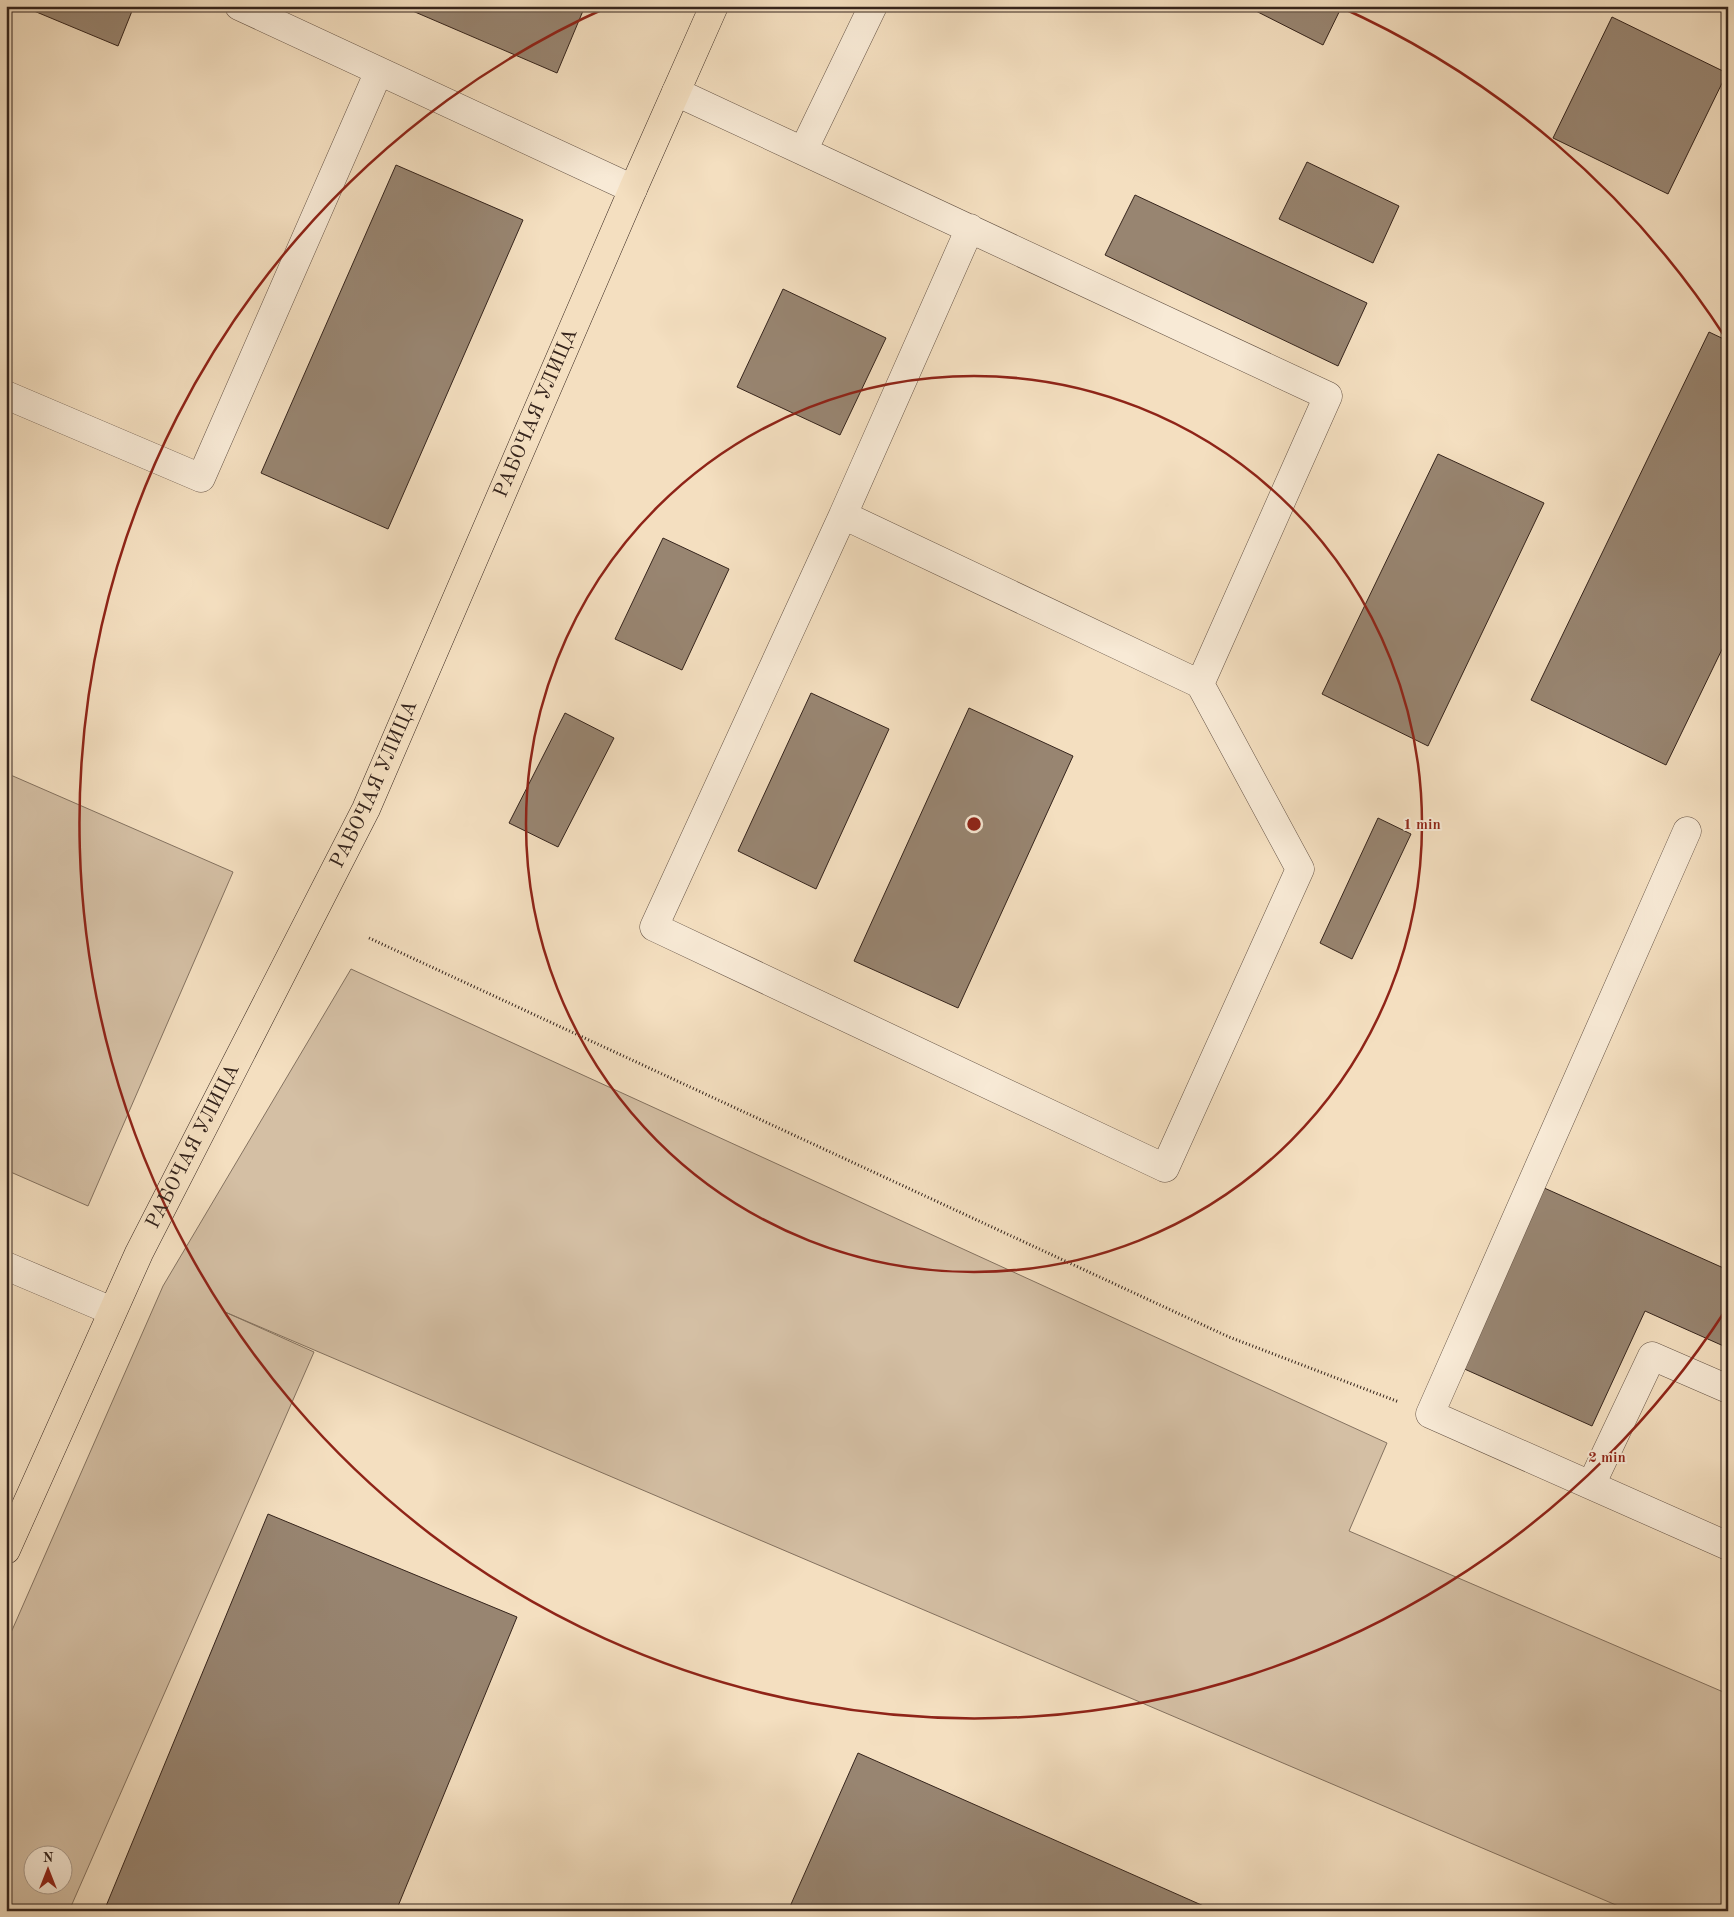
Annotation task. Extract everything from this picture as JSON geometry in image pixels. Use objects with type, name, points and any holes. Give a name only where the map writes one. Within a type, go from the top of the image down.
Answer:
[{"type":"main road","name":"РАБОЧАЯ УЛИЦА","points":[[6,1550],[139,1253],[366,809],[633,189],[714,6]]},
{"type":"lane","points":[[239,6],[633,189]]},
{"type":"lane","points":[[803,151],[873,6]]},
{"type":"lane","points":[[6,394],[202,478],[379,71]]},
{"type":"lane","points":[[676,92],[1328,396],[1200,684]]},
{"type":"lane","points":[[843,515],[1200,684],[1300,869],[1165,1168],[654,927],[843,515],[970,228]]},
{"type":"lane","points":[[1687,831],[1430,1414],[1728,1546]]},
{"type":"lane","points":[[6,1266],[112,1311]]},
{"type":"lane","points":[[1591,1485],[1652,1356],[1728,1389]]},
{"type":"path","points":[[369,938],[1229,1338],[1430,1414]]},
{"type":"shaded area","points":[[6,773],[233,872],[88,1206],[6,1170]]},
{"type":"shaded area","points":[[351,969],[1387,1443],[1349,1531],[1728,1694],[1728,1911],[1630,1911],[225,1312],[314,1352],[69,1911],[6,1911],[6,1644],[163,1286]]},
{"type":"building","points":[[22,6],[134,6],[118,46]]},
{"type":"building","points":[[401,6],[585,6],[557,73]]},
{"type":"building","points":[[1246,6],[1342,6],[1323,45]]},
{"type":"building","points":[[1612,17],[1727,73],[1668,194],[1553,138]]},
{"type":"building","points":[[1307,162],[1399,206],[1373,263],[1279,219]]},
{"type":"building","points":[[396,165],[523,220],[388,529],[261,473]]},
{"type":"building","points":[[1135,195],[1367,303],[1338,366],[1105,255]]},
{"type":"building","points":[[783,289],[886,338],[840,435],[737,387]]},
{"type":"building","points":[[1709,332],[1728,341],[1728,637],[1666,765],[1531,700]]},
{"type":"building","points":[[1438,454],[1544,503],[1428,746],[1322,694]]},
{"type":"building","points":[[663,538],[729,569],[682,670],[615,639]]},
{"type":"building","points":[[811,693],[889,729],[816,889],[738,851]]},
{"type":"building","points":[[969,708],[1073,756],[958,1008],[854,961]]},
{"type":"building","points":[[565,713],[614,738],[558,847],[509,823]]},
{"type":"building","points":[[1378,818],[1411,834],[1352,959],[1320,943]]},
{"type":"building","points":[[1542,1187],[1728,1270],[1728,1348],[1645,1311],[1592,1426],[1460,1367]]},
{"type":"building","points":[[268,1514],[517,1617],[396,1911],[104,1911]]},
{"type":"building","points":[[858,1753],[1215,1911],[788,1911]]}]
